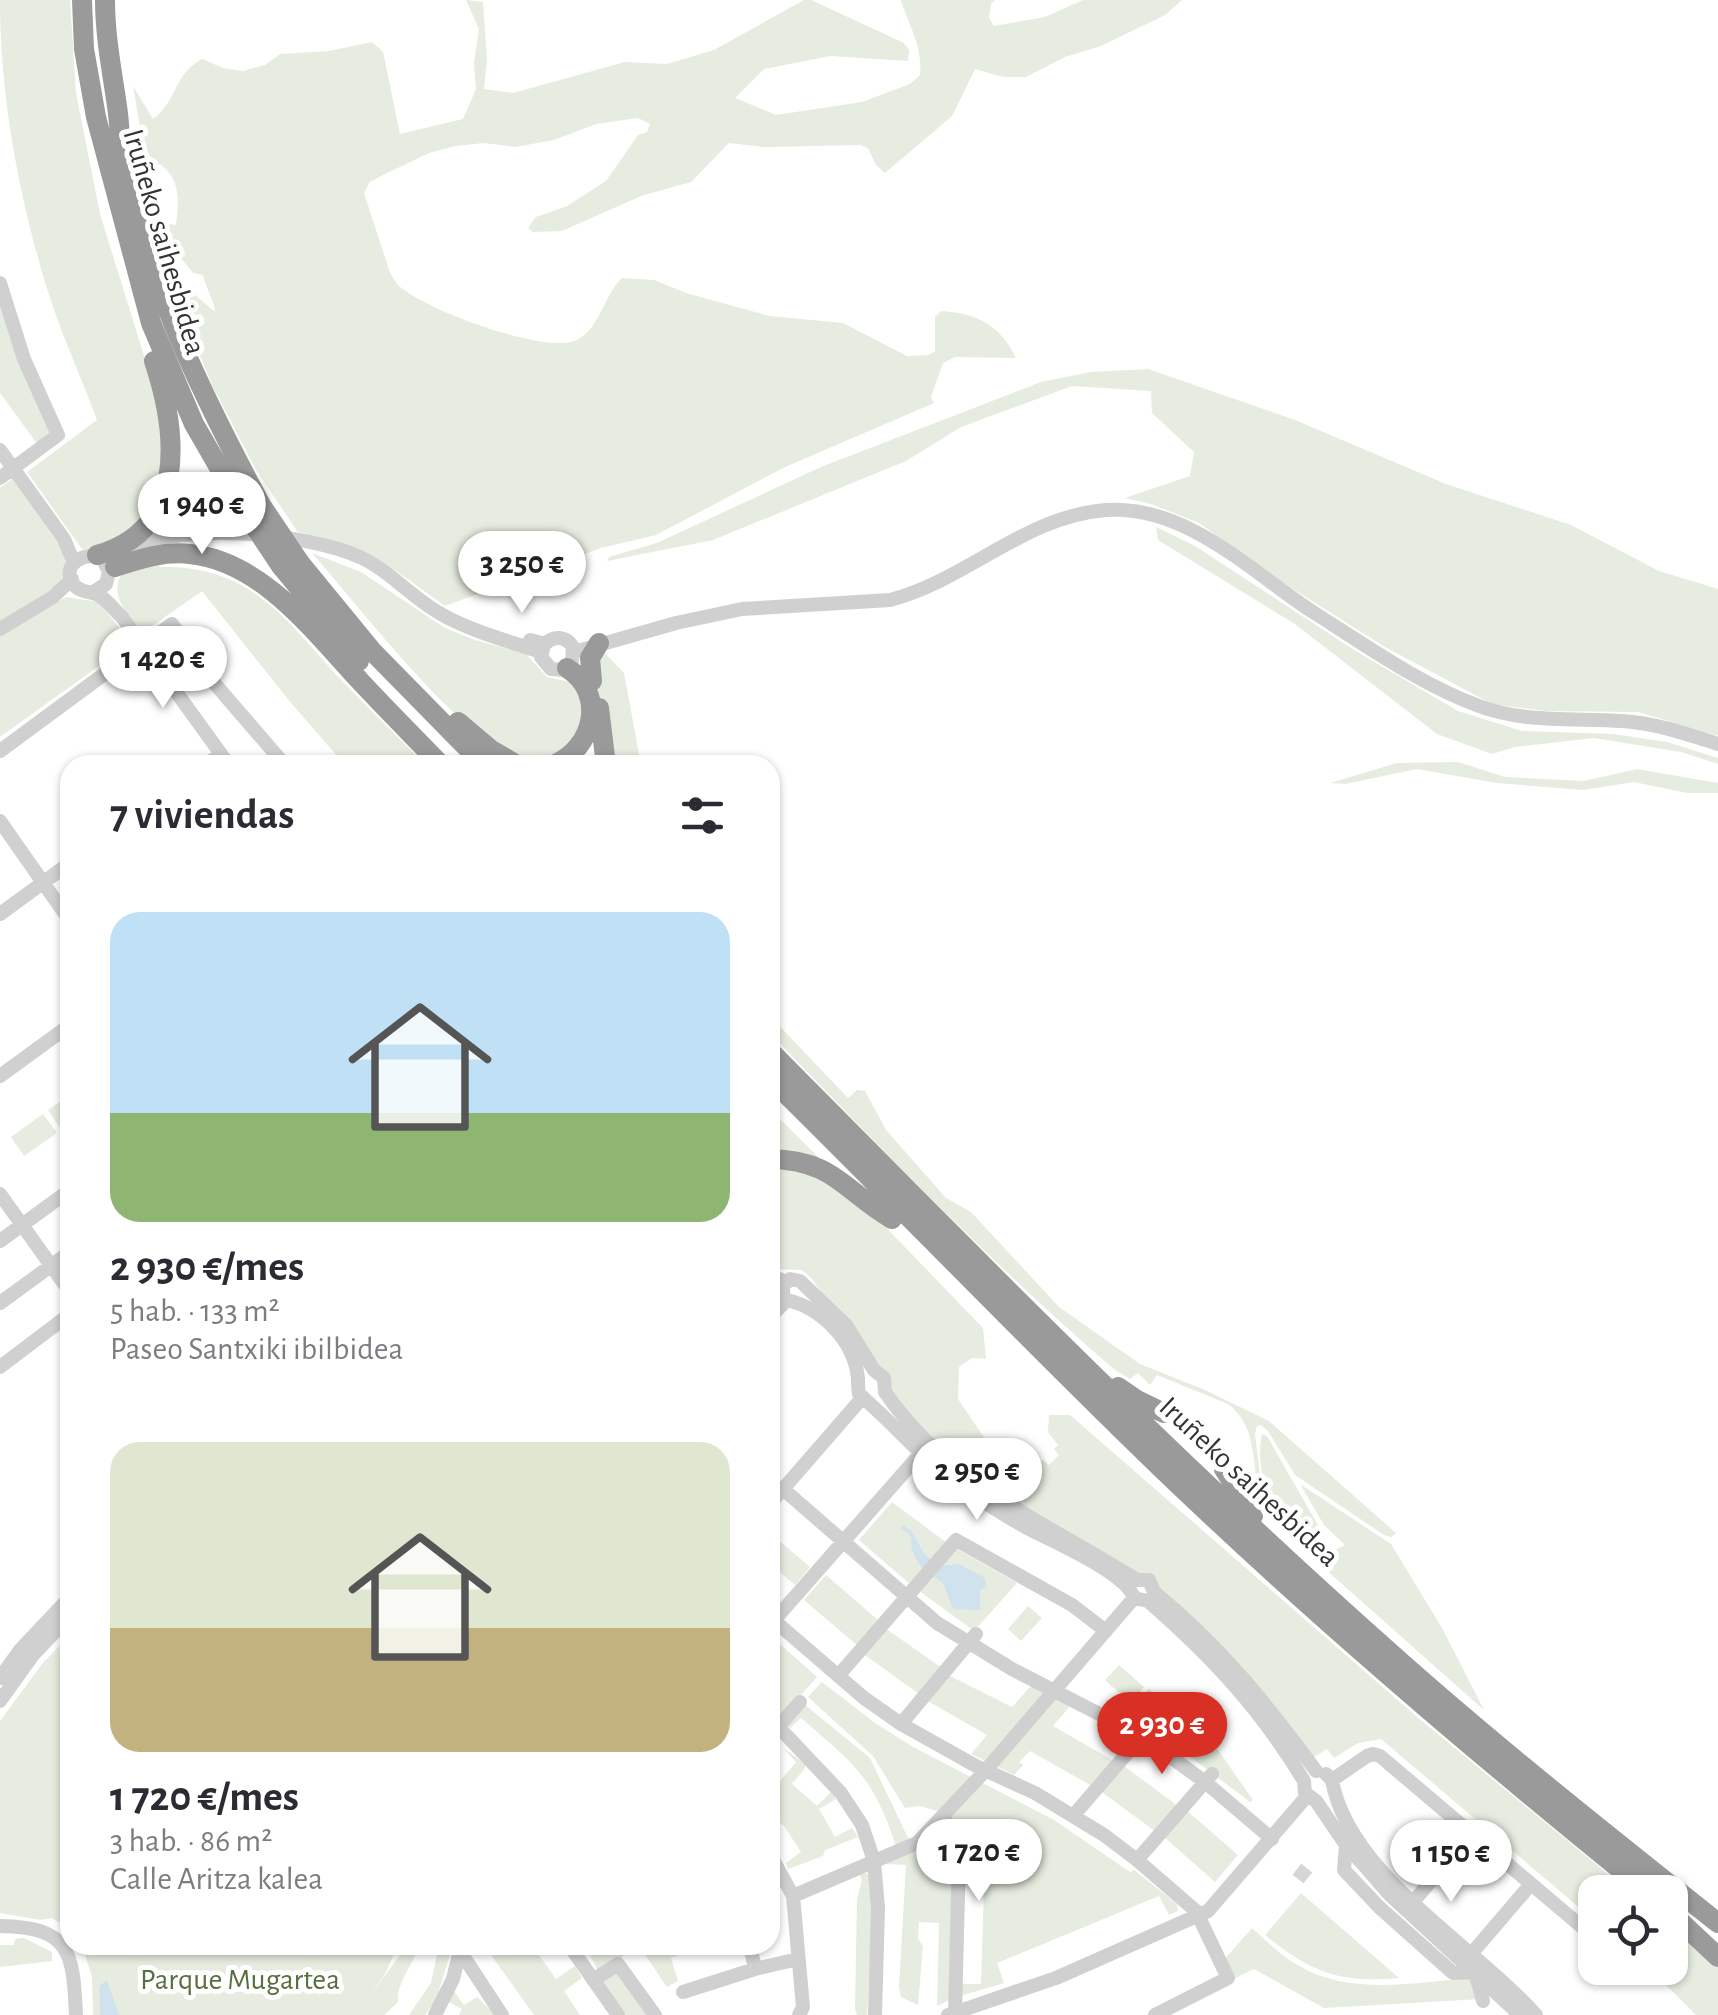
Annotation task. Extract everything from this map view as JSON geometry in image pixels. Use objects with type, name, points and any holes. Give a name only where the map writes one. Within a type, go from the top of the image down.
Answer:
[{"type":"highway","name":"Iruñeko saihesbidea","points":[[82,0],[84,49],[96,117],[151,324],[194,424],[292,571],[379,683],[448,755]]},
{"type":"highway","name":"Iruñeko saihesbidea","points":[[105,0],[124,165],[150,260],[182,349],[252,507]]},
{"type":"highway","points":[[113,0],[118,112]]},
{"type":"highway","points":[[96,117],[104,193],[158,371],[172,442],[167,487],[148,524],[104,565]]},
{"type":"highway","points":[[104,565],[171,554],[210,558],[242,572],[274,594],[322,640],[431,755]]},
{"type":"highway","name":"Iruñeko saihesbidea","points":[[292,571],[316,583],[373,652],[474,755]]},
{"type":"highway","points":[[292,571],[322,640]]},
{"type":"highway","points":[[316,583],[458,722],[499,755]]},
{"type":"highway","points":[[599,643],[590,658],[604,755]]},
{"type":"highway","points":[[571,655],[592,681]]},
{"type":"highway","points":[[569,755],[579,749],[592,715],[589,692],[571,655]]},
{"type":"highway","name":"Iruñeko saihesbidea","points":[[780,1061],[1086,1368],[1266,1540],[1516,1761],[1718,1923]]},
{"type":"highway","name":"Iruñeko saihesbidea","points":[[780,1088],[1096,1405],[1240,1542],[1369,1659],[1628,1875]]},
{"type":"highway","points":[[780,1106],[1079,1406],[1215,1529],[1240,1542]]},
{"type":"highway","points":[[780,1161],[818,1167],[839,1178],[892,1219]]},
{"type":"highway","points":[[1086,1368],[1164,1412]]},
{"type":"highway","points":[[1224,1470],[1266,1540]]},
{"type":"highway","points":[[1637,1858],[1718,1914]]},
{"type":"highway","points":[[1688,1925],[1718,1948]]},
{"type":"highway","points":[[1688,1928],[1718,1956]]},
{"type":"street","points":[[0,283],[24,359],[58,435],[0,478]]},
{"type":"street","points":[[0,450],[64,539],[74,563],[72,579],[53,597],[0,629]]},
{"type":"street","points":[[543,648],[544,664],[550,669],[599,643],[742,609],[900,597],[933,586],[1038,527],[1072,515],[1109,510],[1151,514],[1190,528],[1313,612],[1400,665],[1480,706],[1542,719],[1626,721],[1670,728],[1718,744]]},
{"type":"street","points":[[74,563],[104,565],[151,542],[210,534],[320,543],[362,558],[441,614],[543,648]]},
{"type":"street","points":[[64,539],[104,565],[122,618]]},
{"type":"street","points":[[88,592],[104,565]]},
{"type":"street","points":[[72,579],[105,600],[122,618],[222,755]]},
{"type":"street","points":[[53,597],[88,592]]},
{"type":"street","points":[[0,750],[172,624],[215,684],[275,755]]},
{"type":"street","points":[[571,655],[630,635]]},
{"type":"street","points":[[543,648],[558,638],[571,655]]},
{"type":"street","points":[[0,821],[60,906]]},
{"type":"street","points":[[0,914],[60,870]]},
{"type":"street","points":[[0,1076],[60,1033]]},
{"type":"street","points":[[0,1194],[60,1278]]},
{"type":"street","points":[[0,1241],[60,1197]]},
{"type":"street","points":[[0,1303],[60,1260]]},
{"type":"street","points":[[788,1293],[846,1325],[874,1370],[884,1378],[885,1392],[910,1427],[954,1468],[1141,1592],[1220,1666],[1259,1711],[1311,1787],[1346,1845],[1344,1870],[1379,1907],[1453,1972],[1476,1972],[1520,2015]]},
{"type":"street","points":[[788,1293],[833,1326],[844,1341],[858,1378],[857,1389],[921,1453],[997,1510],[1141,1592]]},
{"type":"street","points":[[0,1367],[60,1322]]},
{"type":"street","points":[[858,1378],[874,1370]]},
{"type":"street","points":[[780,1493],[867,1399],[879,1398],[885,1392]]},
{"type":"street","points":[[780,1611],[921,1453]]},
{"type":"street","points":[[783,1490],[906,1598],[1056,1689],[1145,1732],[1208,1778],[1272,1838]]},
{"type":"street","points":[[838,1676],[956,1540],[1072,1604],[1106,1631]]},
{"type":"street","points":[[793,1896],[917,1843],[1141,1592]]},
{"type":"street","points":[[0,1678],[60,1608]]},
{"type":"street","points":[[0,1701],[33,1655],[60,1627]]},
{"type":"street","points":[[780,1628],[901,1724],[1072,1816],[1137,1860],[1187,1902],[1198,1916],[1228,1978],[1154,2015]]},
{"type":"street","points":[[901,1724],[972,1640]]},
{"type":"street","points":[[780,1723],[800,1702]]},
{"type":"street","points":[[780,1729],[841,1793],[862,1826],[874,1860],[878,1908],[876,2015]]},
{"type":"street","points":[[1072,1816],[1145,1732]]},
{"type":"street","points":[[1311,1787],[1326,1799],[1332,1786],[1373,1754],[1578,1924]]},
{"type":"street","points":[[943,1818],[956,1836],[959,1854],[951,2014],[976,2010],[1056,1978],[1216,1905],[1325,1773],[1343,1821],[1357,1841],[1413,1902],[1472,1952],[1536,2015]]},
{"type":"street","points":[[1137,1860],[1208,1778]]},
{"type":"street","points":[[1413,1902],[1471,1834]]},
{"type":"street","points":[[780,1872],[793,1896],[803,2008],[798,2015]]},
{"type":"street","points":[[1472,1952],[1531,1884]]},
{"type":"street","points":[[0,1926],[40,1931],[60,1943]]},
{"type":"street","points":[[67,1955],[74,1966],[76,2015]]},
{"type":"street","points":[[435,2015],[453,1979],[459,1955]]},
{"type":"street","points":[[465,1955],[502,2015]]},
{"type":"street","points":[[576,1955],[618,2015]]},
{"type":"street","points":[[752,1955],[755,1969]]},
{"type":"street","points":[[683,1992],[798,1959]]},
{"type":"street","points":[[593,1980],[618,1964],[655,2015]]},
{"type":"street","points":[[1476,1972],[1483,2001]]},
{"type":"street","points":[[453,1979],[477,1978]]},
{"type":"green space","points":[[0,0],[70,0],[76,93],[100,214],[159,404],[165,446],[159,493],[128,537],[95,551],[82,549],[27,472],[97,420],[35,248],[7,107]]},
{"type":"green space","points":[[466,0],[483,2],[487,59],[484,89],[513,93],[625,62],[667,64],[714,50],[804,0],[904,43],[909,50],[908,61],[831,56],[764,69],[735,98],[776,115],[862,102],[910,84],[920,75],[917,46],[901,0],[995,0],[989,18],[994,26],[1045,17],[1083,0],[1182,0],[1165,15],[1026,77],[1003,77],[975,69],[952,116],[885,173],[868,148],[860,145],[765,147],[729,143],[691,182],[641,196],[562,231],[533,232],[528,228],[536,217],[567,206],[606,181],[638,135],[647,132],[650,124],[638,118],[596,124],[554,140],[515,147],[484,143],[455,146],[429,153],[370,182],[364,193],[397,284],[456,317],[513,335],[561,343],[577,340],[597,320],[622,278],[654,280],[769,316],[843,323],[907,356],[935,351],[935,317],[941,311],[966,315],[995,330],[1016,358],[955,357],[943,363],[931,397],[934,403],[785,467],[656,535],[601,548],[445,606],[360,551],[298,532],[256,470],[212,385],[179,304],[186,299],[178,286],[180,282],[215,312],[203,275],[193,273],[176,252],[171,259],[164,260],[157,222],[176,225],[177,192],[172,177],[160,164],[147,168],[133,86],[153,119],[167,105],[185,73],[202,59],[243,71],[265,65],[280,54],[329,51],[372,42],[383,52],[400,134],[463,119],[476,89],[474,63],[479,29]]},
{"type":"green space","points":[[0,297],[52,433],[38,445],[0,393]]},
{"type":"green space","points":[[1148,369],[1295,420],[1446,484],[1571,525],[1659,571],[1718,589],[1718,736],[1638,712],[1546,711],[1492,704],[1385,647],[1274,577],[1199,523],[1125,498],[1190,476],[1194,452],[1152,413],[1151,391],[1072,386],[961,427],[906,461],[713,540],[607,561],[609,557],[657,543],[821,467],[1041,382],[1091,372]]},
{"type":"green space","points":[[12,479],[63,550],[66,564],[57,586],[0,622],[0,488]]},
{"type":"green space","points":[[1156,527],[1195,546],[1354,650],[1458,711],[1522,731],[1613,734],[1667,742],[1718,758],[1718,764],[1681,752],[1594,738],[1515,747],[1492,754],[1437,734],[1295,624],[1158,540]]},
{"type":"green space","points":[[312,553],[361,572],[445,628],[526,654],[547,677],[570,682],[583,698],[585,729],[558,755],[507,755],[451,710]]},
{"type":"green space","points":[[156,562],[160,567],[220,576],[244,587],[285,619],[416,755],[336,755],[202,591],[142,633],[119,598],[121,575]]},
{"type":"green space","points":[[66,597],[99,602],[128,639],[128,645],[0,737],[0,635]]},
{"type":"green space","points":[[601,649],[624,673],[639,755],[610,755],[594,667]]},
{"type":"green space","points":[[1458,762],[1505,777],[1584,781],[1637,769],[1718,783],[1718,793],[1687,793],[1634,782],[1583,790],[1497,783],[1417,769],[1345,784],[1330,783],[1397,763]]},
{"type":"green space","points":[[780,1027],[848,1098],[857,1090],[865,1091],[886,1130],[946,1198],[971,1212],[1059,1307],[1140,1364],[1269,1421],[1396,1533],[1391,1537],[1384,1535],[1295,1475],[1261,1425],[1255,1434],[1262,1492],[1260,1498],[1252,1493],[1258,1489],[1251,1443],[1237,1412],[1228,1404],[1157,1375],[1150,1385],[1138,1373],[1130,1379],[1115,1370],[981,1248],[780,1043]]},
{"type":"green space","points":[[60,1102],[60,1128],[48,1110]]},
{"type":"green space","points":[[43,1114],[57,1133],[24,1156],[11,1137]]},
{"type":"green space","points":[[780,1119],[820,1159],[780,1157]]},
{"type":"green space","points":[[780,1167],[785,1167],[814,1174],[873,1214],[983,1328],[986,1359],[972,1358],[959,1367],[958,1399],[996,1455],[1032,1470],[1043,1460],[1049,1465],[1059,1455],[1054,1449],[1058,1445],[1048,1432],[1049,1415],[1070,1415],[1417,1717],[1609,1875],[1578,1875],[1578,1907],[1381,1739],[1358,1743],[1334,1758],[1327,1749],[1311,1759],[1137,1576],[961,1468],[891,1394],[887,1373],[870,1358],[811,1278],[802,1270],[780,1269]]},
{"type":"green space","points":[[1262,1434],[1267,1436],[1319,1527],[1309,1556],[1273,1512],[1261,1466]]},
{"type":"green space","points":[[1300,1484],[1391,1544],[1442,1628],[1484,1710],[1315,1560],[1345,1545],[1324,1525]]},
{"type":"green space","points":[[892,1502],[947,1543],[911,1585],[859,1540]]},
{"type":"green space","points":[[780,1542],[810,1567],[795,1585],[780,1572]]},
{"type":"green space","points":[[955,1548],[1017,1583],[974,1631],[918,1590]]},
{"type":"green space","points":[[826,1575],[879,1621],[858,1646],[804,1600]]},
{"type":"green space","points":[[1028,1606],[1042,1618],[1021,1641],[1008,1629]]},
{"type":"green space","points":[[885,1628],[942,1668],[919,1694],[862,1653]]},
{"type":"green space","points":[[780,1644],[817,1677],[780,1719]]},
{"type":"green space","name":"Parque Mugartea","points":[[60,1645],[60,1923],[52,1918],[41,1920],[0,1913],[0,1721]]},
{"type":"green space","points":[[1119,1665],[1144,1687],[1130,1703],[1105,1680]]},
{"type":"green space","points":[[948,1675],[1012,1707],[1032,1685],[1046,1691],[985,1761],[971,1754],[987,1735],[926,1700]]},
{"type":"green space","points":[[822,1682],[913,1747],[1054,1820],[1130,1872],[1134,1870],[1177,1904],[1178,1911],[1169,1915],[1159,1896],[997,1963],[1004,1983],[960,1996],[960,1984],[981,1984],[985,1855],[965,1854],[941,1812],[920,1806],[905,1808],[873,1756],[808,1697]]},
{"type":"green space","points":[[1149,1689],[1165,1703],[1148,1723],[1132,1709]]},
{"type":"green space","points":[[1057,1696],[1072,1704],[1053,1726],[1114,1761],[1092,1786],[1030,1751],[1019,1762],[1023,1765],[1014,1775],[996,1766]]},
{"type":"green space","points":[[1177,1703],[1218,1750],[1253,1800],[1250,1802],[1155,1730]]},
{"type":"green space","points":[[804,1704],[870,1758],[909,1840],[896,1846],[870,1787],[835,1748],[801,1718],[790,1728],[787,1725]]},
{"type":"green space","points":[[782,1747],[805,1764],[792,1784],[817,1806],[832,1791],[836,1799],[819,1809],[835,1837],[852,1828],[858,1837],[788,1869],[786,1863],[801,1852],[780,1823],[780,1781],[796,1762]]},
{"type":"green space","points":[[1121,1764],[1178,1806],[1156,1832],[1099,1790]]},
{"type":"green space","points":[[1186,1810],[1238,1855],[1215,1882],[1163,1836]]},
{"type":"green space","points":[[916,1851],[933,1851],[931,1872],[944,1873],[947,1866],[958,1865],[949,2000],[937,2006],[939,1923],[919,1922],[918,1939],[923,1946],[918,2005],[901,1997],[899,1987],[906,1865],[885,1864]]},
{"type":"green space","points":[[857,1868],[875,1879],[867,2015],[857,2015],[855,2009],[857,1899],[862,1880]]},
{"type":"green space","points":[[1301,1893],[1399,1978],[1359,1979],[1327,1973],[1265,1935]]},
{"type":"green space","points":[[1252,1928],[1288,1959],[1321,1976],[1342,1982],[1385,1985],[1473,1978],[1480,1999],[1324,2008],[1254,1969],[1233,1979],[1223,1961]]},
{"type":"green space","points":[[24,1938],[52,1952],[52,1961],[0,1967],[0,1945],[14,1945],[15,1939]]},
{"type":"green space","points":[[1688,1941],[1718,1965],[1718,2015],[1696,2015],[1666,1985],[1688,1985]]},
{"type":"green space","name":"Parque Mugartea","points":[[85,1955],[394,1955],[364,2004],[400,1955],[415,1955],[398,2002],[384,2015],[93,2015],[92,1977]]},
{"type":"green space","points":[[437,1955],[450,1955],[436,2000],[425,2015],[409,2015],[431,1983]]},
{"type":"green space","points":[[491,1955],[539,1955],[556,1979],[575,1966],[582,1978],[564,1991],[580,2015],[534,2015]]},
{"type":"green space","points":[[590,1955],[625,1955],[599,1972]]},
{"type":"green space","points":[[645,1955],[679,1955],[671,1958],[678,1981],[667,1987]]},
{"type":"green space","points":[[616,1968],[650,2015],[624,2015],[599,1980]]},
{"type":"green space","points":[[453,1990],[464,2005],[477,1997],[496,2015],[459,2015],[462,2009],[449,2002]]},
{"type":"water","points":[[903,1525],[912,1532],[925,1555],[941,1566],[959,1564],[985,1578],[980,1610],[953,1609],[943,1583],[920,1566],[912,1551],[910,1534],[900,1528]]},
{"type":"water","points":[[107,1980],[119,2015],[100,2015],[99,1986]]},
{"type":"tunnel","points":[[1298,1879],[1310,1864]]}]
